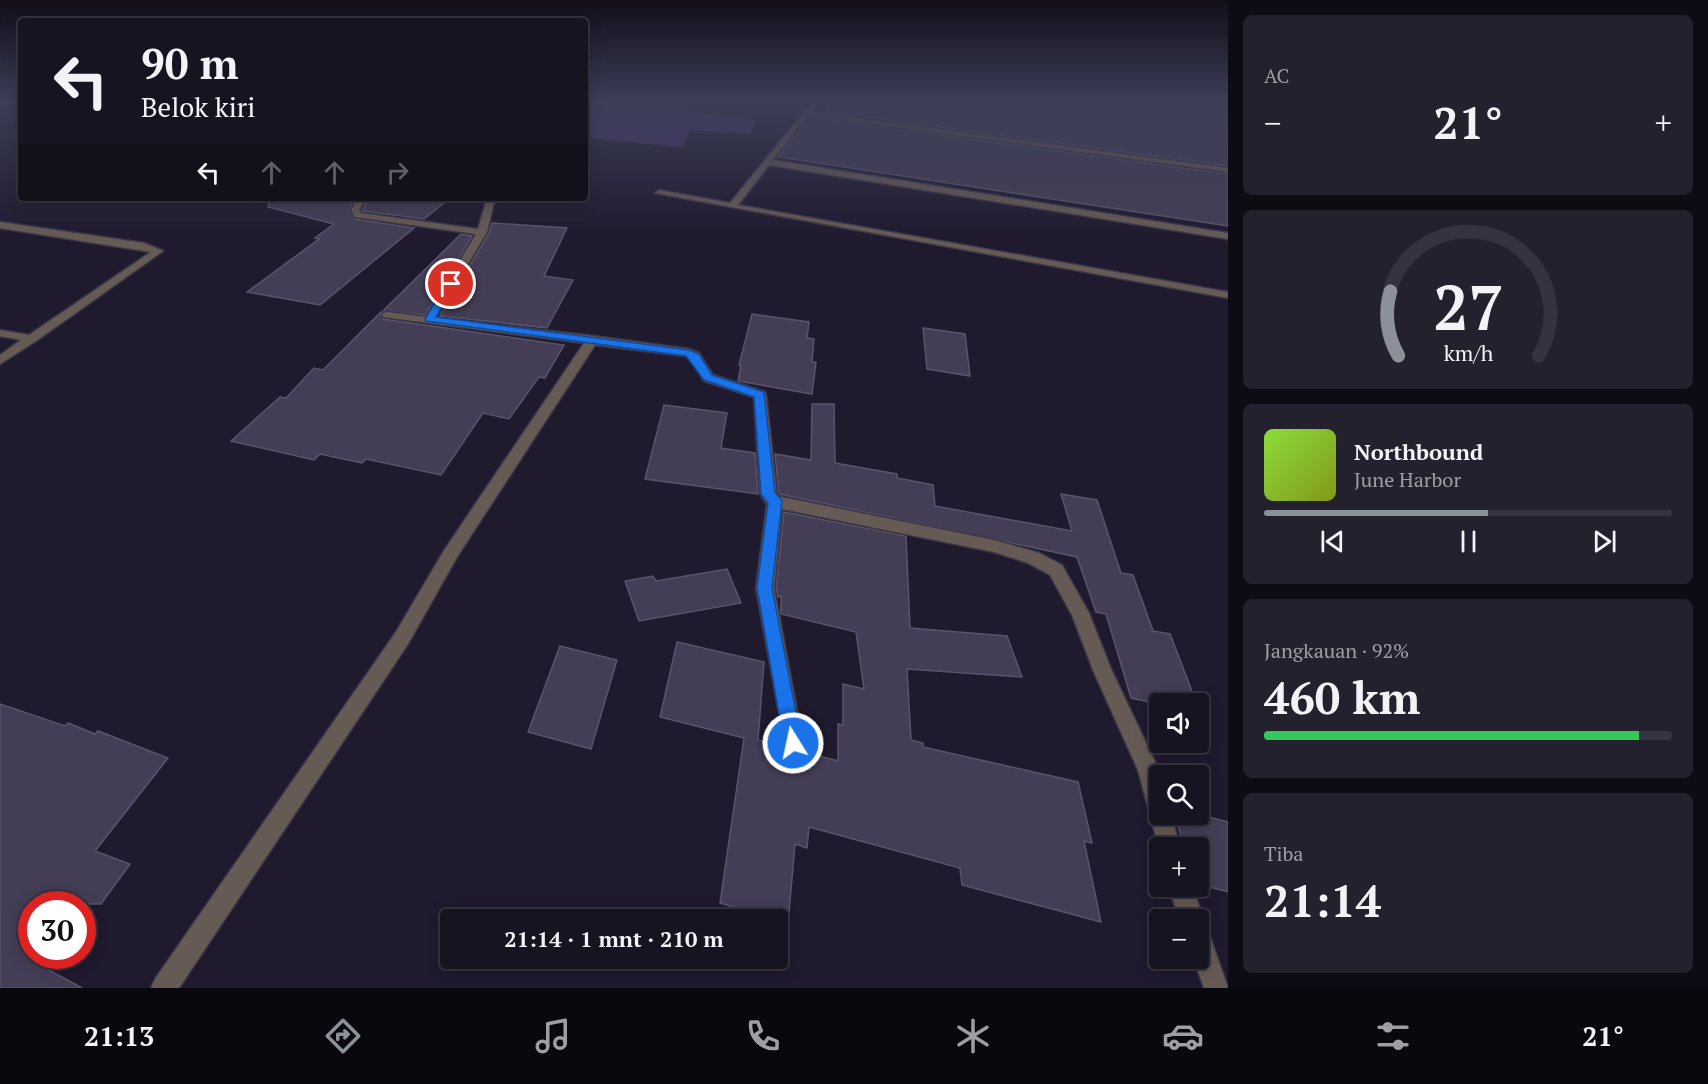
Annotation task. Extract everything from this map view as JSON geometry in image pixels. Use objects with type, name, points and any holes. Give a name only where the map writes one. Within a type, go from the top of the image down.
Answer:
[{"type":"street","points":[[733,205],[780,147]]},
{"type":"street","points":[[1059,147],[1228,170]]},
{"type":"street","points":[[768,162],[1228,236]]},
{"type":"street","points":[[658,193],[1228,295]]},
{"type":"street","points":[[360,201],[355,210],[358,215],[482,232]]},
{"type":"street","points":[[430,319],[482,232],[489,201]]},
{"type":"street","points":[[0,225],[144,246],[158,251],[0,360]]},
{"type":"street","points":[[387,315],[593,339],[689,353],[695,356],[708,378],[760,395],[768,494],[775,501],[994,546],[1033,558],[1056,570],[1080,613],[1102,670],[1149,773]]},
{"type":"street","points":[[0,333],[32,339]]},
{"type":"street","points":[[164,988],[402,638],[451,553],[593,339]]},
{"type":"street","points":[[775,501],[765,588],[793,743]]},
{"type":"street","points":[[1209,967],[1217,988]]},
{"type":"building","points":[[786,147],[1030,147],[1228,174],[1228,226],[778,157]]},
{"type":"building","points":[[1087,147],[1228,147],[1228,166]]},
{"type":"building","points":[[269,201],[353,201],[349,209],[355,219],[414,228],[320,305],[247,292],[319,239],[315,238],[334,224],[268,207]]},
{"type":"building","points":[[367,201],[446,201],[424,219],[362,211]]},
{"type":"building","points":[[492,223],[567,228],[544,276],[573,280],[547,328],[440,316],[489,233]]},
{"type":"building","points":[[461,234],[472,236],[425,315],[383,311]]},
{"type":"building","points":[[381,312],[383,319],[564,345],[545,378],[539,377],[509,419],[483,413],[441,475],[366,459],[362,463],[320,454],[314,460],[231,441],[280,397],[286,398],[314,368],[323,370]]},
{"type":"building","points":[[752,314],[809,322],[807,338],[814,339],[812,362],[816,362],[812,394],[738,381],[741,366],[739,365]]},
{"type":"building","points":[[923,328],[965,334],[970,376],[927,369]]},
{"type":"building","points":[[812,404],[834,404],[835,463],[897,474],[897,478],[933,485],[935,506],[1072,531],[1061,494],[1097,500],[1121,573],[1133,575],[1153,631],[1170,634],[1193,693],[1149,693],[1149,702],[1131,698],[1106,614],[1096,612],[1077,557],[779,494],[775,454],[811,460]]},
{"type":"building","points":[[664,405],[727,413],[721,448],[755,453],[758,494],[645,479]]},
{"type":"building","points":[[784,512],[906,536],[910,628],[1007,636],[1022,677],[907,669],[911,740],[923,743],[923,747],[1078,782],[1092,843],[1084,841],[1101,922],[962,885],[960,868],[809,827],[807,848],[795,844],[788,924],[788,909],[739,909],[720,903],[744,738],[660,717],[677,642],[764,662],[758,740],[783,746],[785,752],[792,755],[802,751],[838,761],[838,724],[843,725],[843,684],[864,689],[856,632],[781,614],[781,596],[778,597],[776,588]]},
{"type":"building","points":[[727,569],[741,603],[639,621],[625,581],[653,576],[656,581]]},
{"type":"building","points":[[560,646],[617,660],[591,749],[528,732]]},
{"type":"building","points":[[0,704],[65,726],[68,723],[95,734],[98,731],[168,758],[95,851],[130,864],[101,904],[96,904],[96,891],[18,891],[18,969],[47,969],[82,988],[0,988]]},
{"type":"building","points":[[1209,817],[1228,822],[1228,892],[1209,887],[1209,837],[1181,837],[1178,825],[1209,825]]},
{"type":"route","points":[[451,284],[430,319],[642,345],[689,353],[695,356],[708,378],[760,395],[768,494],[775,501],[766,557],[765,588],[793,743]]}]
